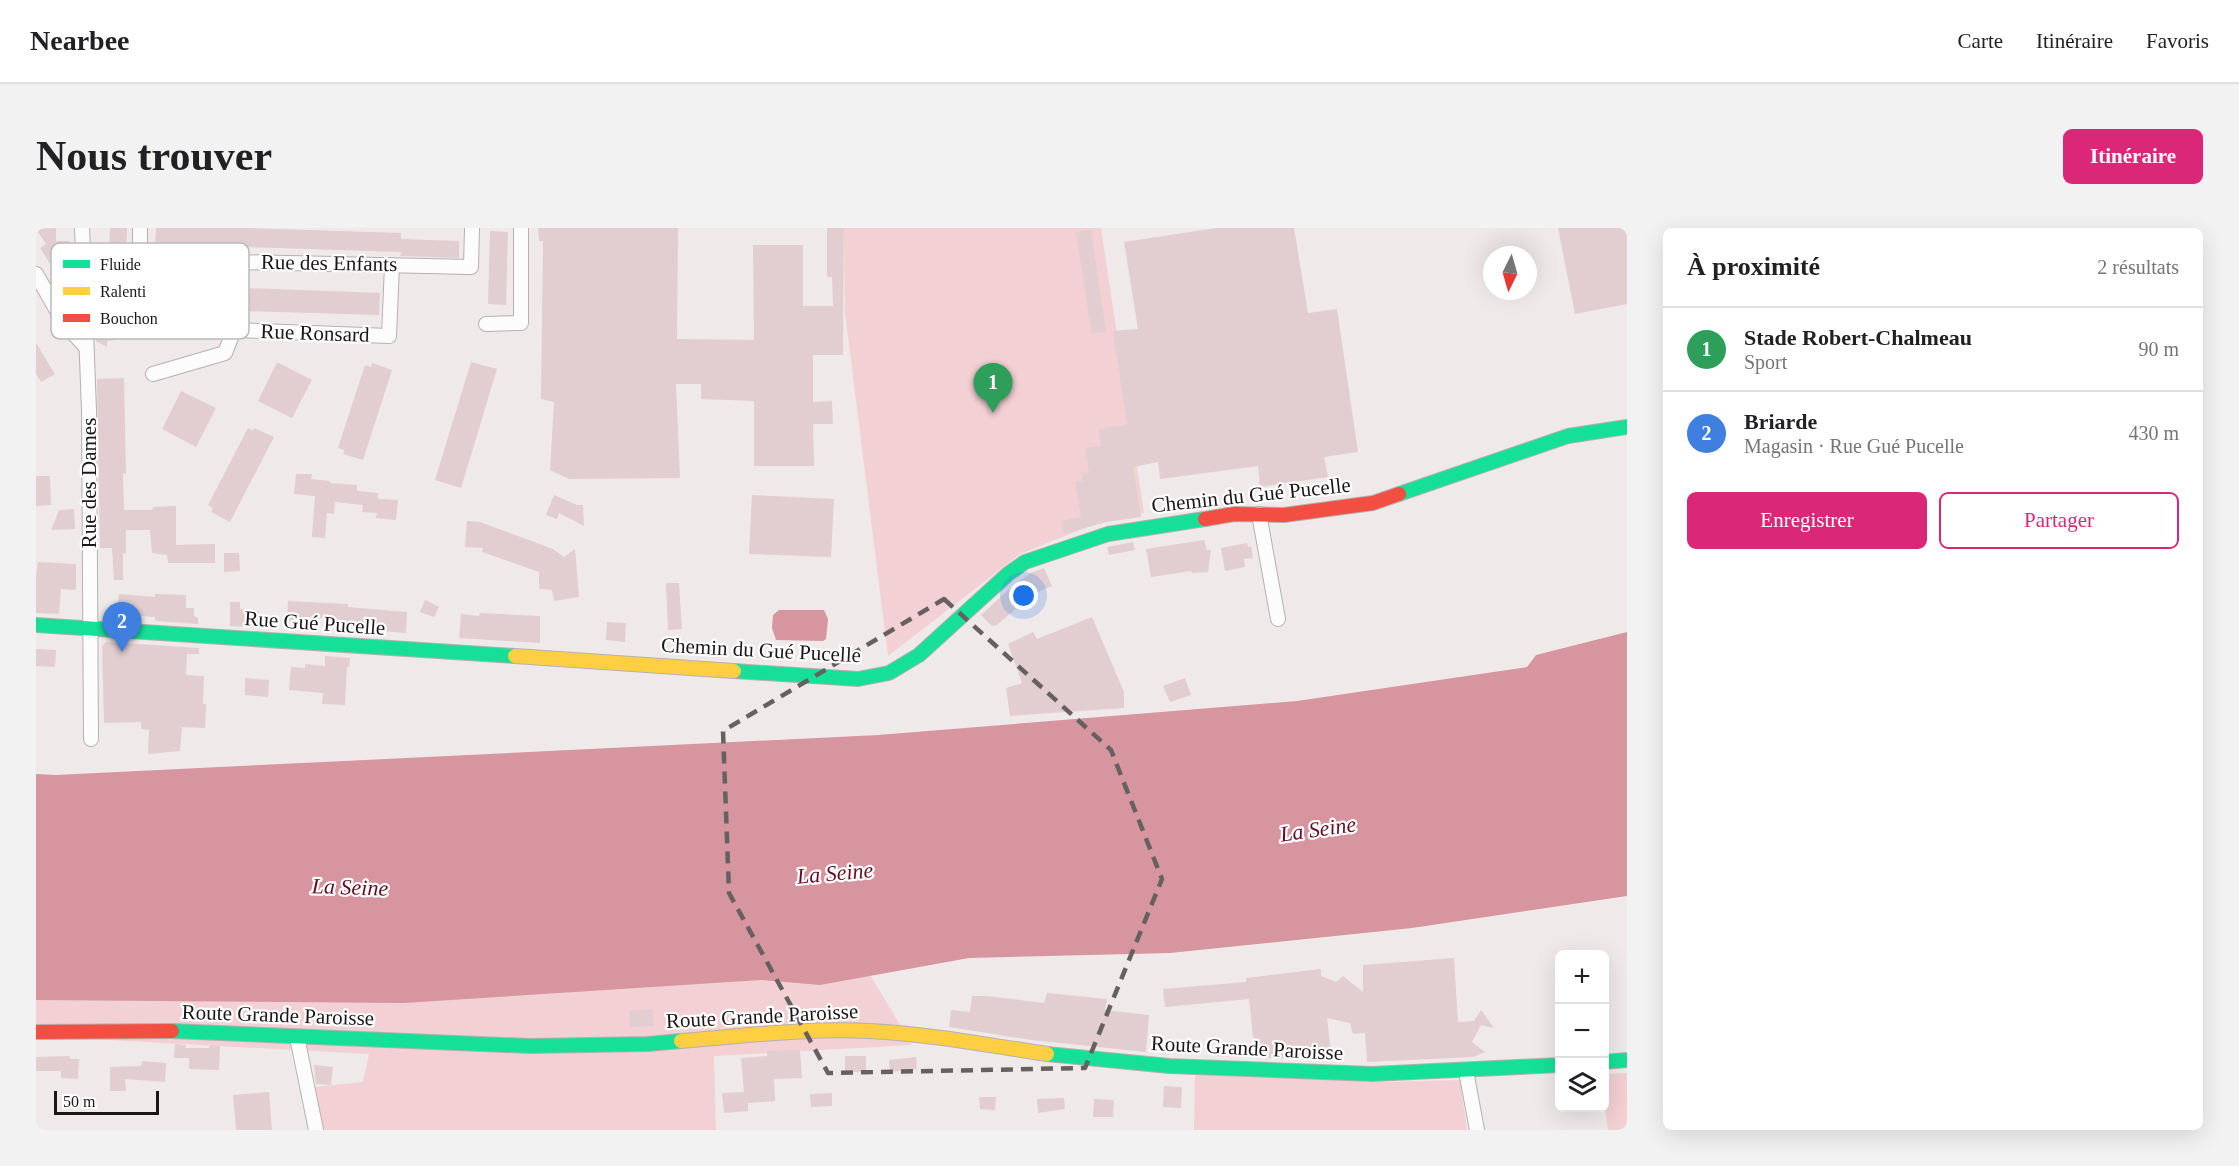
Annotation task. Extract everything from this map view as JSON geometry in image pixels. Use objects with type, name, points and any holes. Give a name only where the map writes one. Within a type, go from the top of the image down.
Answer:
[{"type":"street","name":"Rue des Dames","points":[[82,228],[82,243]]},
{"type":"street","name":"Rue des Enfants","points":[[249,262],[471,267],[472,228]]},
{"type":"street","points":[[486,324],[521,323],[521,228]]},
{"type":"street","name":"Rue Ronsard","points":[[249,331],[389,336],[392,265]]},
{"type":"street","points":[[36,274],[51,300]]},
{"type":"street","points":[[79,339],[85,346]]},
{"type":"street","name":"Rue des Dames","points":[[85,339],[88,410],[91,739]]},
{"type":"street","name":"Rue Ronsard","points":[[153,374],[225,353],[230,339]]},
{"type":"street","name":"Chemin du Gué Pucelle","points":[[591,662],[858,680],[889,672],[919,655],[1008,574],[1025,562],[1107,534],[1234,514],[1284,515],[1373,503],[1568,436],[1627,427]]},
{"type":"street","points":[[1259,513],[1278,619]]},
{"type":"street","name":"Rue Gué Pucelle","points":[[36,626],[591,662]]},
{"type":"street","name":"Route Grande Paroisse","points":[[36,1032],[133,1030],[250,1033],[297,1037],[530,1046],[648,1044],[801,1031],[868,1031],[926,1036],[1051,1055],[1169,1066],[1372,1074],[1555,1065]]},
{"type":"street","points":[[297,1037],[316,1130]]},
{"type":"street","points":[[1609,1062],[1627,1060]]},
{"type":"street","points":[[1466,1071],[1477,1130]]},
{"type":"highlighted area","points":[[944,599],[1111,750],[1162,879],[1085,1068],[828,1073],[729,893],[723,731]]},
{"type":"shaded area","points":[[844,228],[1101,228],[1144,513],[1100,522],[1020,554],[888,656],[845,313]]},
{"type":"shaded area","points":[[866,968],[912,1045],[714,1056],[716,1130],[318,1130],[315,1087],[363,1082],[369,1054],[36,1036],[36,994]]},
{"type":"shaded area","points":[[1627,1073],[1627,1130],[1608,1130],[1605,1112],[1609,1112],[1609,1074]]},
{"type":"shaded area","points":[[1195,1075],[1383,1082],[1460,1080],[1467,1130],[1194,1130]]},
{"type":"water","points":[[779,610],[824,610],[828,619],[826,639],[823,641],[776,640],[772,628],[773,615]]},
{"type":"water","name":"La Seine","points":[[1627,632],[1627,896],[1412,928],[1170,953],[969,958],[820,985],[761,980],[404,1003],[36,1000],[36,774],[56,775],[878,735],[1297,701],[1527,667],[1536,655]]},
{"type":"building","points":[[56,228],[56,241],[69,241],[69,243],[51,243],[51,266],[40,248],[46,244],[36,229]]},
{"type":"building","points":[[110,228],[127,228],[126,243],[109,243]]},
{"type":"building","points":[[156,228],[245,228],[401,233],[401,239],[459,241],[459,258],[400,256],[401,252],[249,247],[249,243],[155,243]]},
{"type":"building","points":[[538,228],[678,228],[677,339],[754,340],[753,245],[803,245],[803,306],[833,306],[832,277],[827,277],[827,228],[844,228],[843,355],[813,355],[813,402],[832,401],[833,424],[813,424],[814,466],[754,466],[754,401],[701,399],[701,384],[676,384],[680,478],[569,479],[550,470],[554,402],[541,399],[543,241],[539,241]]},
{"type":"building","points":[[1216,228],[1294,228],[1308,313],[1337,309],[1358,452],[1324,457],[1328,477],[1260,487],[1258,466],[1160,479],[1158,462],[1133,467],[1141,517],[1106,522],[1064,534],[1062,521],[1081,517],[1075,482],[1083,481],[1082,474],[1089,473],[1085,448],[1101,446],[1099,429],[1127,425],[1113,331],[1138,329],[1124,242]]},
{"type":"building","points":[[1558,228],[1627,228],[1627,304],[1575,314]]},
{"type":"building","points":[[1091,230],[1106,332],[1092,334],[1076,232]]},
{"type":"building","points":[[490,231],[508,232],[506,305],[488,304]]},
{"type":"building","points":[[249,288],[380,293],[379,315],[249,311]]},
{"type":"building","points":[[96,339],[114,339],[107,341],[107,347]]},
{"type":"building","points":[[36,343],[55,374],[41,382],[36,374]]},
{"type":"building","points":[[277,362],[312,380],[292,418],[258,401]]},
{"type":"building","points":[[471,362],[497,369],[461,488],[435,480]]},
{"type":"building","points":[[372,363],[392,370],[363,460],[343,454],[344,450],[338,448],[365,365],[371,367]]},
{"type":"building","points":[[124,378],[126,474],[123,473],[124,510],[152,510],[153,507],[176,506],[176,545],[215,544],[215,563],[168,563],[167,555],[152,553],[150,530],[126,530],[123,580],[114,580],[112,548],[100,548],[97,379]]},
{"type":"building","points":[[181,391],[216,408],[196,447],[162,429]]},
{"type":"building","points":[[248,428],[253,431],[254,428],[274,437],[230,522],[211,512],[213,508],[208,505]]},
{"type":"building","points":[[296,474],[312,474],[311,479],[357,485],[357,491],[378,493],[378,499],[398,500],[396,520],[376,518],[377,513],[362,512],[363,505],[335,502],[334,514],[327,513],[325,538],[312,537],[315,496],[294,494]]},
{"type":"building","points":[[36,476],[50,476],[51,505],[36,506]]},
{"type":"building","points":[[554,495],[577,505],[583,505],[584,526],[559,513],[557,519],[546,515]]},
{"type":"building","points":[[752,495],[834,499],[831,557],[749,554]]},
{"type":"building","points":[[74,509],[75,529],[51,530],[59,510]]},
{"type":"building","points":[[467,521],[480,522],[553,549],[564,557],[575,549],[579,597],[554,601],[552,590],[539,589],[539,572],[482,552],[483,548],[465,547]]},
{"type":"building","points":[[1204,540],[1207,550],[1211,550],[1208,572],[1192,573],[1191,571],[1151,577],[1146,549]]},
{"type":"building","points":[[1133,542],[1135,550],[1109,555],[1107,547]]},
{"type":"building","points":[[1247,543],[1248,547],[1251,546],[1253,558],[1244,559],[1245,567],[1225,571],[1221,548]]},
{"type":"building","points":[[224,553],[239,553],[240,571],[224,572]]},
{"type":"building","points":[[38,562],[76,564],[76,590],[61,589],[59,614],[36,613]]},
{"type":"building","points":[[1044,568],[1052,586],[1031,595],[997,625],[992,626],[981,615],[1016,583]]},
{"type":"building","points":[[666,583],[679,583],[682,629],[668,630]]},
{"type":"building","points":[[119,594],[155,597],[155,594],[186,595],[186,608],[194,608],[194,616],[198,618],[198,624],[155,621],[155,617],[117,614]]},
{"type":"building","points":[[425,600],[439,607],[434,617],[420,612]]},
{"type":"building","points":[[288,601],[348,604],[348,607],[407,612],[406,633],[355,629],[351,623],[327,621],[327,618],[303,617],[301,621],[287,620]]},
{"type":"building","points":[[230,602],[240,602],[240,609],[259,611],[258,628],[230,626]]},
{"type":"building","points":[[480,613],[540,616],[540,643],[459,638],[461,614],[479,616]]},
{"type":"building","points":[[1092,617],[1124,692],[1124,708],[1010,716],[1006,688],[1022,683],[1008,644],[1033,632],[1037,639]]},
{"type":"building","points":[[607,622],[626,623],[625,642],[606,640]]},
{"type":"building","points":[[106,642],[199,648],[199,654],[187,654],[186,675],[204,676],[205,728],[182,727],[180,751],[148,754],[149,730],[141,729],[141,722],[104,723],[102,646]]},
{"type":"building","points":[[36,649],[56,650],[55,667],[36,666]]},
{"type":"building","points":[[325,656],[350,658],[349,667],[347,667],[345,705],[322,704],[323,693],[289,690],[291,667],[305,668],[305,664],[325,666]]},
{"type":"building","points":[[245,678],[269,680],[268,697],[245,695]]},
{"type":"building","points":[[1185,678],[1191,695],[1170,702],[1163,686]]},
{"type":"building","points":[[1454,958],[1458,1022],[1474,1021],[1481,1010],[1494,1028],[1481,1025],[1472,1042],[1485,1052],[1473,1057],[1367,1062],[1365,1033],[1353,1034],[1350,1023],[1327,1018],[1332,1060],[1215,1056],[1216,1045],[1254,1047],[1249,999],[1165,1007],[1163,989],[1246,982],[1246,978],[1321,969],[1321,976],[1336,982],[1343,976],[1363,992],[1363,965]]},
{"type":"building","points":[[1047,993],[1107,999],[1105,1010],[1149,1015],[1146,1052],[1031,1040],[949,1027],[951,1010],[970,1012],[972,996],[1044,1003]]},
{"type":"building","points":[[652,1009],[654,1026],[630,1027],[629,1011]]},
{"type":"building","points":[[175,1044],[186,1045],[185,1048],[220,1046],[219,1070],[189,1069],[189,1058],[174,1058]]},
{"type":"building","points":[[800,1050],[802,1078],[774,1079],[775,1101],[748,1103],[748,1111],[724,1113],[722,1093],[744,1092],[741,1058],[767,1056],[767,1051]]},
{"type":"building","points":[[70,1056],[70,1059],[79,1059],[78,1079],[61,1078],[61,1071],[36,1071],[36,1057]]},
{"type":"building","points":[[845,1056],[866,1056],[866,1072],[845,1072]]},
{"type":"building","points":[[916,1057],[917,1069],[890,1072],[889,1060]]},
{"type":"building","points":[[142,1061],[166,1063],[165,1082],[125,1079],[126,1091],[110,1091],[110,1067],[141,1066]]},
{"type":"building","points":[[314,1065],[333,1067],[331,1085],[316,1084]]},
{"type":"building","points":[[1164,1086],[1182,1087],[1181,1108],[1163,1107]]},
{"type":"building","points":[[269,1092],[272,1130],[236,1130],[233,1095]]},
{"type":"building","points":[[832,1093],[832,1106],[811,1107],[810,1094]]},
{"type":"building","points":[[979,1097],[996,1097],[995,1110],[980,1109]]},
{"type":"building","points":[[1064,1098],[1065,1109],[1038,1113],[1037,1099]]},
{"type":"building","points":[[1094,1099],[1114,1100],[1113,1117],[1093,1117]]},
{"type":"traffic: fast","points":[[1399,494],[1568,436],[1627,427]]},
{"type":"traffic: fast","points":[[734,671],[858,679],[889,673],[919,655],[1008,574],[1025,562],[1108,534],[1205,519]]},
{"type":"traffic: fast","points":[[36,625],[515,656]]},
{"type":"traffic: fast","points":[[172,1031],[530,1046],[648,1044],[681,1041]]},
{"type":"traffic: fast","points":[[1047,1054],[1169,1066],[1372,1074],[1555,1065]]},
{"type":"traffic: fast","points":[[1609,1062],[1627,1060]]},
{"type":"traffic: slow","points":[[515,656],[734,671]]},
{"type":"traffic: slow","points":[[681,1041],[845,1030],[936,1037],[1047,1054]]},
{"type":"traffic: jam","points":[[1205,519],[1234,514],[1284,515],[1373,503],[1399,494]]},
{"type":"traffic: jam","points":[[36,1032],[172,1031]]},
{"type":"place","name":"Stade Robert-Chalmeau","points":[[993,413]]},
{"type":"place","name":"Briarde","points":[[122,652]]}]
